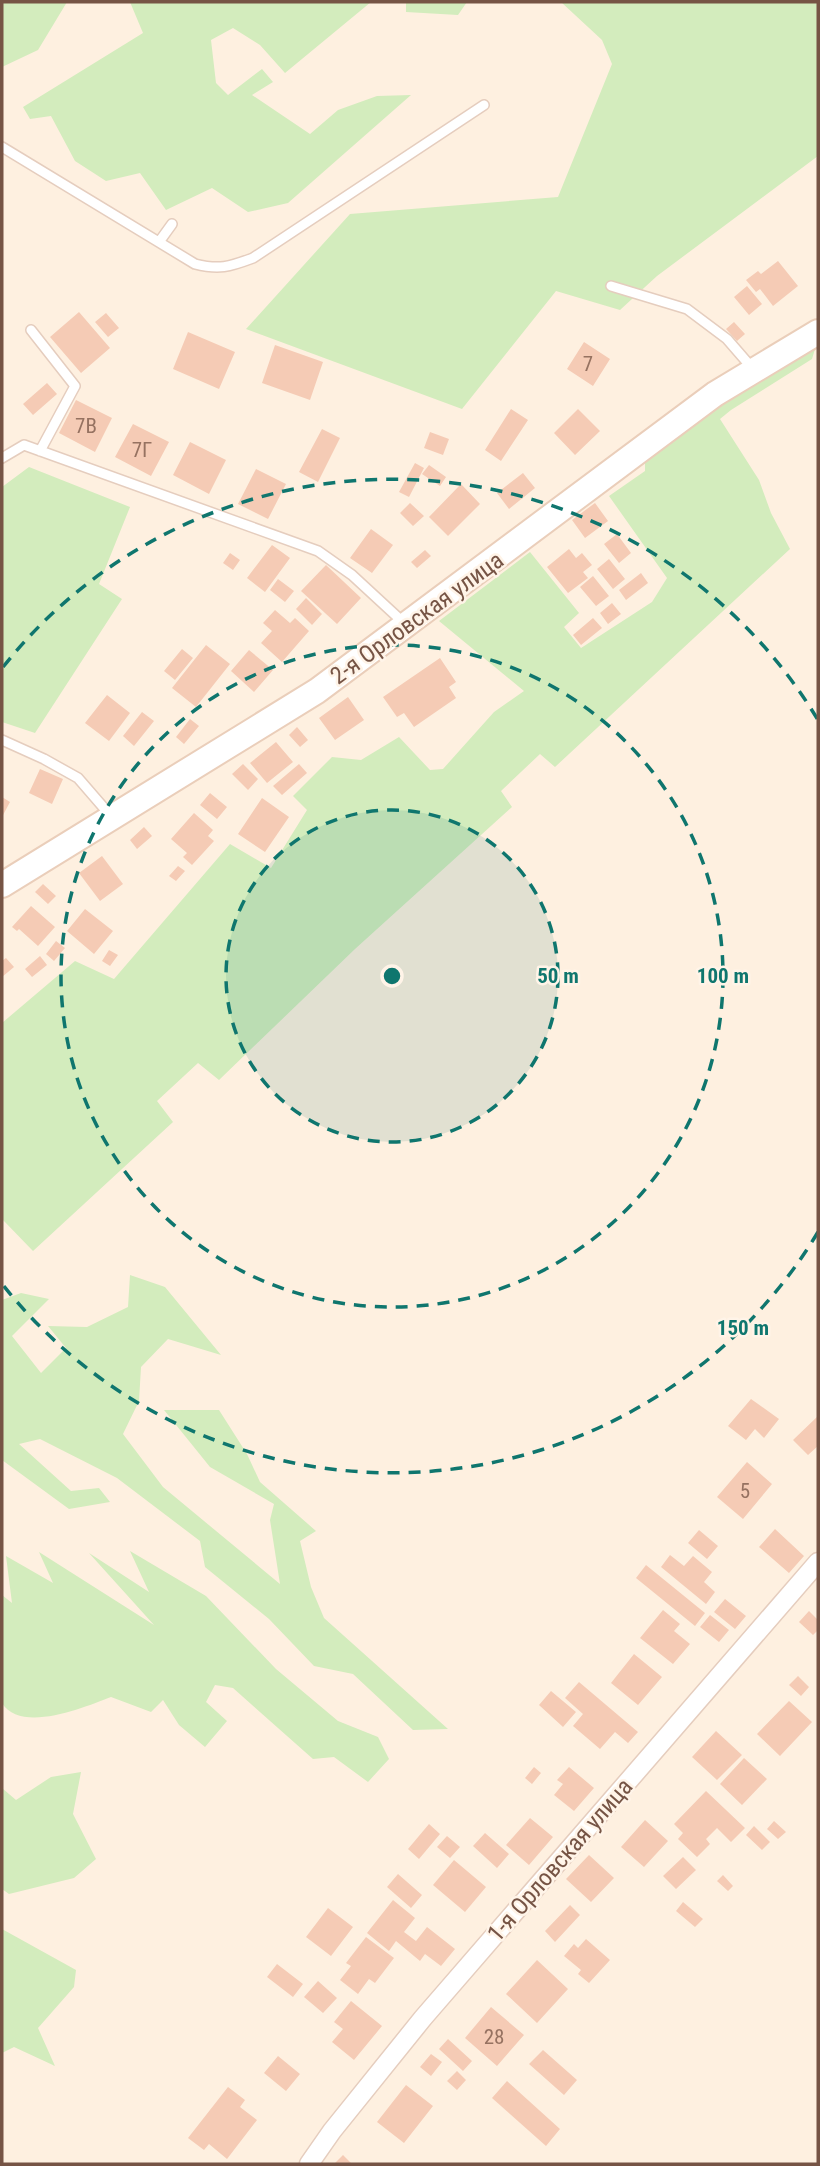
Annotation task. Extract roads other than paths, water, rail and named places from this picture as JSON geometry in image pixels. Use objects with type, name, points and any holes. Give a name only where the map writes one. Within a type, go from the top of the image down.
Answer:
[{"type":"street","name":"2-я Орловская улица","points":[[2,885],[317,691],[715,394],[818,332]]},
{"type":"street","name":"1-я Орловская улица","points":[[309,2164],[423,2018],[818,1562]]},
{"type":"lane","points":[[2,146],[195,264],[215,269],[253,258],[484,105]]},
{"type":"lane","points":[[159,242],[172,225]]},
{"type":"lane","points":[[611,286],[687,309],[727,339],[754,371]]},
{"type":"lane","points":[[31,330],[75,386],[40,451]]},
{"type":"lane","points":[[2,458],[24,445],[318,551],[352,575],[407,626]]},
{"type":"lane","points":[[2,740],[78,778],[111,816]]}]
